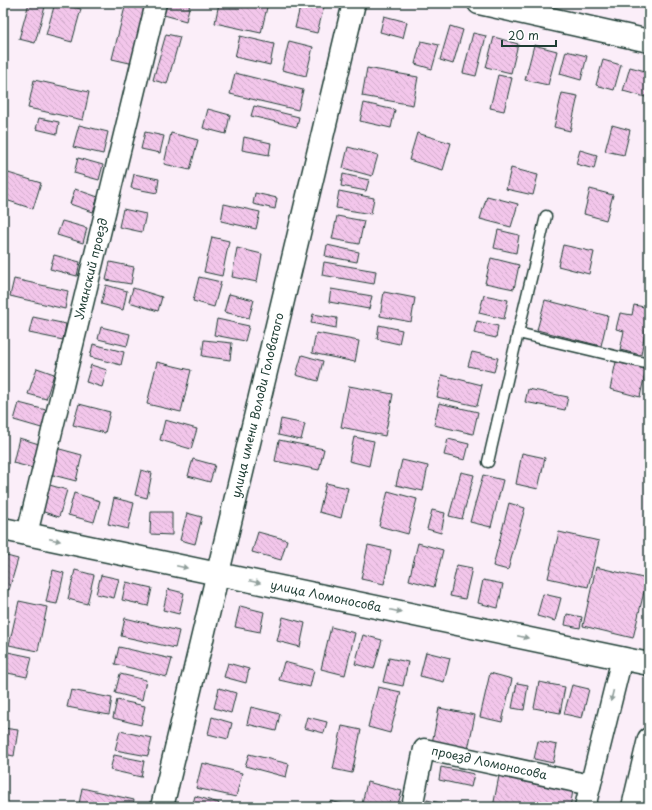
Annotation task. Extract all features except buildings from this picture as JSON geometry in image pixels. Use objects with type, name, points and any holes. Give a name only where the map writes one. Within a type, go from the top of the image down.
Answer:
[{"type":"street","name":"Уманский проезд","points":[[27,534],[156,3]]},
{"type":"street","name":"улица имени Володи Головатого","points":[[162,807],[354,3]]},
{"type":"street","points":[[479,3],[649,41]]},
{"type":"street","name":"улица Ломоносова","points":[[3,529],[649,664]]},
{"type":"street","points":[[585,807],[622,658]]},
{"type":"street","points":[[633,807],[649,739]]},
{"type":"street","name":"проезд Ломоносова","points":[[412,807],[424,748],[590,785]]},
{"type":"lane","points":[[488,462],[546,216]]},
{"type":"lane","points":[[518,334],[649,364]]}]
